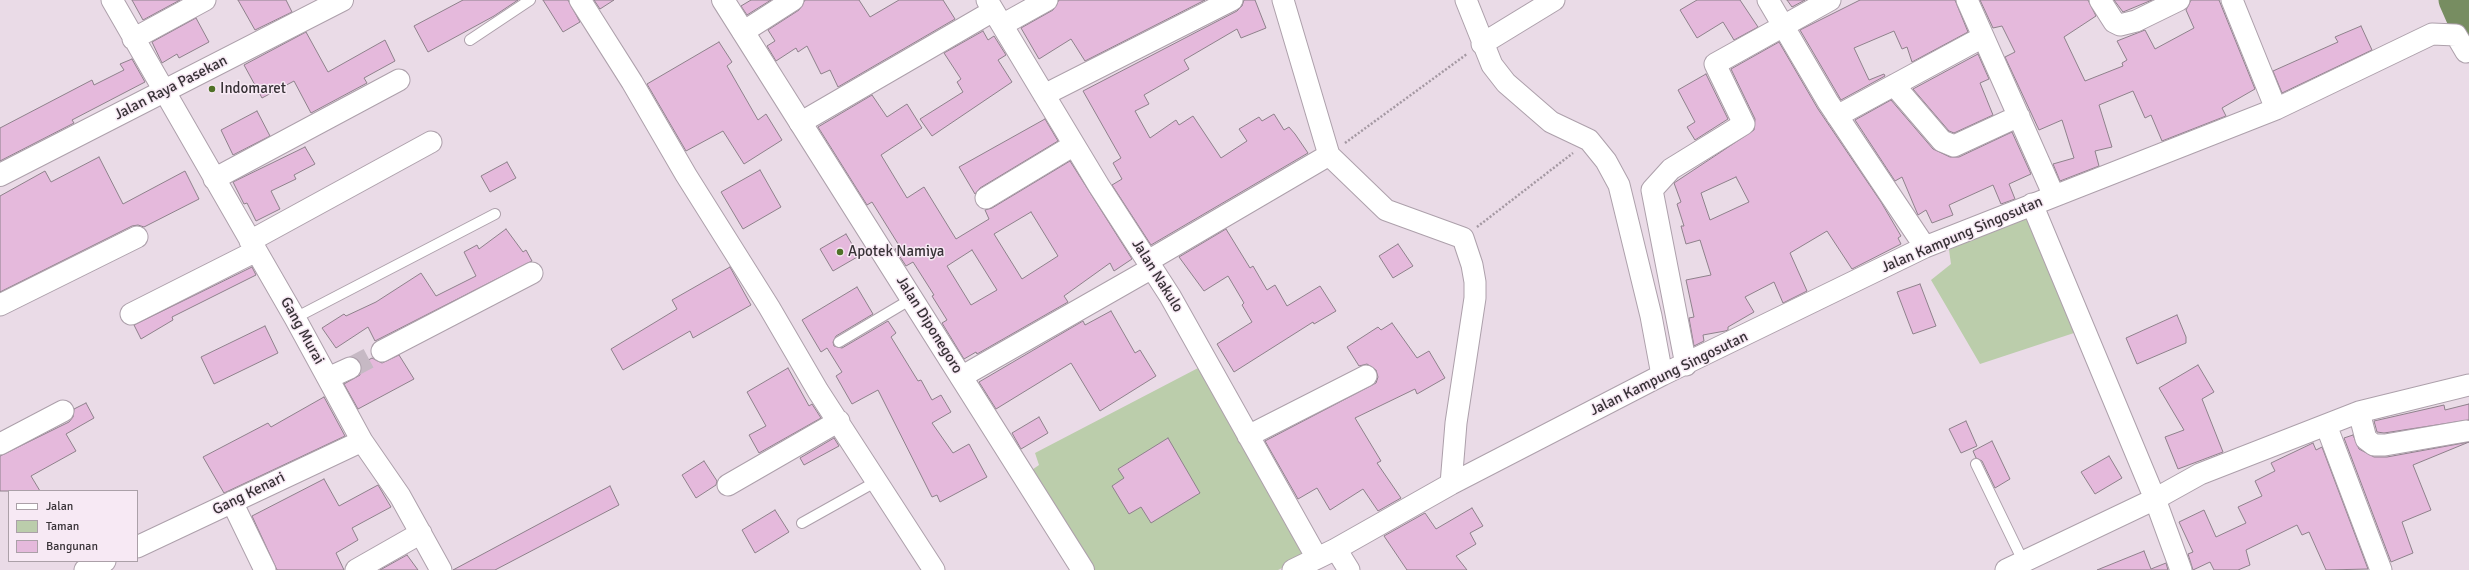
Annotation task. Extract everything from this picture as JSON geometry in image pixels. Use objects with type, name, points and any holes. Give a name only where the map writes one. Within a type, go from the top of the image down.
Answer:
[{"type":"street","name":"Gang Murai","points":[[112,0],[163,92],[295,318],[362,441],[400,496],[441,570]]},
{"type":"street","points":[[133,39],[205,0]]},
{"type":"street","name":"Jalan Raya Pasekan","points":[[0,175],[342,0]]},
{"type":"street","points":[[580,0],[686,175],[769,307],[818,391],[839,421],[934,570]]},
{"type":"street","name":"Jalan Diponegoro","points":[[722,0],[913,298],[1083,570]]},
{"type":"street","points":[[743,32],[793,0]]},
{"type":"street","points":[[800,123],[994,12],[1047,0]]},
{"type":"street","points":[[1044,95],[1232,0]]},
{"type":"street","points":[[1282,0],[1329,155],[1386,210],[1463,238],[1472,265],[1475,290],[1456,423],[1451,484]]},
{"type":"street","points":[[1466,0],[1482,44],[1492,65],[1506,83],[1551,122],[1589,140],[1606,161],[1619,185],[1651,316],[1662,375]]},
{"type":"street","points":[[1482,44],[1554,0]]},
{"type":"street","points":[[1768,0],[1837,116],[1925,247]]},
{"type":"street","points":[[1686,365],[1652,190],[1655,184],[1670,169],[1744,124],[1715,64],[1830,0]]},
{"type":"street","points":[[1967,0],[2054,196]]},
{"type":"street","points":[[2100,0],[2114,22],[2120,25],[2136,21],[2179,0]]},
{"type":"street","points":[[2232,0],[2276,109]]},
{"type":"street","name":"Jalan Nakulo","points":[[994,12],[1074,145],[1170,296],[1317,558]]},
{"type":"street","name":"Jalan Kampung Singosutan","points":[[1293,570],[1336,549],[1451,484],[1662,375],[1686,365],[1925,247],[2276,109],[2432,34],[2456,35],[2466,52]]},
{"type":"street","points":[[1837,116],[1983,37]]},
{"type":"street","points":[[214,178],[399,80]]},
{"type":"street","points":[[1894,85],[1942,140],[1954,146],[2019,116]]},
{"type":"street","points":[[131,314],[253,246],[432,142]]},
{"type":"street","points":[[986,198],[1074,145]]},
{"type":"street","points":[[961,377],[1150,265],[1329,155]]},
{"type":"street","points":[[2032,204],[2155,499],[2182,570]]},
{"type":"street","points":[[0,305],[137,238]]},
{"type":"street","points":[[382,351],[532,273]]},
{"type":"street","points":[[328,378],[350,368]]},
{"type":"street","points":[[1248,436],[1366,376]]},
{"type":"street","points":[[2015,565],[2155,499],[2200,474],[2359,412],[2469,385]]},
{"type":"street","points":[[0,444],[63,411]]},
{"type":"street","points":[[2359,412],[2366,439],[2374,445],[2385,445],[2466,431]]},
{"type":"street","points":[[728,485],[839,421]]},
{"type":"street","points":[[2326,425],[2380,570]]},
{"type":"street","name":"Gang Kenari","points":[[138,547],[362,441]]},
{"type":"street","points":[[232,502],[265,570]]},
{"type":"street","points":[[356,570],[421,533]]},
{"type":"street","points":[[1336,549],[1349,570]]},
{"type":"street","points":[[85,570],[103,562]]},
{"type":"lane","points":[[470,40],[530,0]]},
{"type":"lane","points":[[295,318],[495,214]]},
{"type":"lane","points":[[839,342],[913,298]]},
{"type":"lane","points":[[1976,464],[2015,565]]},
{"type":"lane","points":[[802,523],[877,481]]},
{"type":"path","points":[[1329,155],[1482,44]]},
{"type":"path","points":[[1463,238],[1589,140]]},
{"type":"green space","points":[[2027,214],[2077,332],[1980,364],[1931,280],[1951,264],[1949,250]]},
{"type":"green space","points":[[1200,367],[1308,555],[1278,570],[1090,570],[1029,472],[1039,465],[1035,453]]},
{"type":"building","points":[[132,0],[180,0],[143,20]]},
{"type":"building","points":[[238,0],[286,0],[292,12],[255,30]]},
{"type":"building","points":[[463,0],[518,0],[494,16],[428,52],[414,26]]},
{"type":"building","points":[[543,0],[568,0],[580,22],[563,32]]},
{"type":"building","points":[[594,0],[614,0],[600,9]]},
{"type":"building","points":[[751,0],[771,0],[747,15],[741,6]]},
{"type":"building","points":[[805,0],[859,0],[870,17],[899,0],[943,0],[955,19],[838,87],[830,70],[821,74],[807,46],[798,52],[796,48],[776,61],[767,46],[775,41],[768,30],[799,10]]},
{"type":"building","points":[[1059,0],[1205,0],[1085,61],[1071,39],[1039,59],[1021,28],[1053,10]]},
{"type":"building","points":[[1244,0],[1255,0],[1266,28],[1241,38],[1237,29],[1184,60],[1189,69],[1144,95],[1149,104],[1135,111],[1150,138],[1176,120],[1179,125],[1193,116],[1221,158],[1247,141],[1239,129],[1259,117],[1262,121],[1274,114],[1284,130],[1289,127],[1308,153],[1151,245],[1112,185],[1122,179],[1113,163],[1121,158],[1083,91],[1237,11],[1242,6]]},
{"type":"building","points":[[1697,0],[1740,0],[1758,27],[1734,40],[1723,22],[1697,38],[1680,10]]},
{"type":"building","points":[[1787,0],[1805,0],[1792,7]]},
{"type":"building","points":[[1860,0],[1955,0],[1968,32],[1912,62],[1907,47],[1902,49],[1894,31],[1854,48],[1869,80],[1884,74],[1885,76],[1841,100],[1800,30]]},
{"type":"building","points":[[1980,0],[2088,0],[2096,16],[2064,37],[2085,81],[2123,66],[2122,63],[2127,60],[2117,41],[2145,30],[2155,49],[2194,28],[2186,10],[2191,0],[2219,0],[2255,89],[2222,108],[2226,116],[2162,141],[2151,115],[2145,118],[2133,91],[2099,105],[2112,147],[2095,151],[2099,166],[2060,181],[2053,164],[2074,158],[2062,120],[2039,130],[2005,57],[2015,52],[2002,26],[1993,28]]},
{"type":"building","points":[[2114,0],[2152,0],[2123,12]]},
{"type":"building","points":[[196,18],[209,42],[179,58],[177,54],[162,63],[152,42]]},
{"type":"building","points":[[2361,26],[2372,50],[2282,93],[2273,71],[2338,42],[2335,37]]},
{"type":"building","points":[[983,31],[988,40],[994,36],[1006,55],[998,60],[1012,82],[932,136],[920,119],[963,92],[957,82],[961,79],[944,53]]},
{"type":"building","points":[[306,32],[328,72],[385,40],[395,61],[364,78],[367,83],[311,113],[294,81],[262,98],[244,65]]},
{"type":"building","points":[[719,42],[732,62],[727,66],[758,120],[766,114],[782,140],[744,164],[723,131],[686,151],[647,84]]},
{"type":"building","points":[[1779,42],[1818,109],[1881,202],[1901,236],[1898,238],[1901,244],[1852,269],[1827,231],[1790,253],[1807,291],[1783,303],[1774,282],[1745,297],[1754,312],[1728,327],[1728,330],[1703,335],[1704,341],[1694,346],[1689,318],[1694,317],[1686,280],[1711,275],[1700,240],[1686,244],[1681,226],[1684,226],[1677,204],[1681,202],[1674,183],[1754,130],[1755,119],[1731,69]],"holes":[[[1736,177],[1749,202],[1710,220],[1701,193]]]},
{"type":"building","points":[[1978,54],[1989,79],[1980,83],[1993,115],[1954,133],[1949,131],[1913,89]]},
{"type":"building","points":[[132,59],[145,82],[72,120],[74,123],[0,161],[0,128],[92,80],[94,85],[124,70],[120,64]]},
{"type":"building","points":[[1706,74],[1728,119],[1695,140],[1687,127],[1695,122],[1678,90]]},
{"type":"building","points":[[872,95],[887,117],[907,104],[922,128],[881,155],[907,198],[924,187],[956,239],[989,219],[985,210],[992,208],[1070,161],[1132,259],[1114,271],[1110,263],[1064,296],[1068,302],[977,354],[976,352],[964,359],[942,323],[947,320],[932,296],[934,295],[913,262],[906,266],[895,249],[900,247],[872,202],[867,205],[818,127]],"holes":[[[1031,212],[1058,256],[1022,279],[994,234]],[[972,250],[997,290],[971,305],[947,266]]]},
{"type":"building","points":[[1891,100],[1933,149],[1950,157],[1959,157],[2012,132],[2031,174],[2009,184],[2015,199],[2001,204],[1993,185],[1949,205],[1953,215],[1932,223],[1926,210],[1918,215],[1902,177],[1895,181],[1855,120]]},
{"type":"building","points":[[257,111],[270,136],[233,155],[221,130]]},
{"type":"building","points":[[1045,119],[1058,141],[980,188],[975,194],[959,167]]},
{"type":"building","points":[[305,147],[315,164],[294,175],[296,179],[271,191],[280,209],[256,221],[247,203],[244,204],[233,182]]},
{"type":"building","points":[[99,157],[123,204],[185,171],[199,199],[144,227],[138,225],[132,226],[0,292],[0,196],[45,171],[51,182]]},
{"type":"building","points":[[507,162],[516,178],[490,192],[481,176]]},
{"type":"building","points":[[760,170],[781,207],[743,229],[721,192]]},
{"type":"building","points":[[506,229],[523,252],[526,250],[532,261],[375,341],[368,327],[336,348],[322,328],[344,314],[346,316],[376,302],[421,273],[436,296],[476,276],[464,252],[477,245],[479,249]]},
{"type":"building","points":[[1226,229],[1250,268],[1253,266],[1267,290],[1275,285],[1287,306],[1320,286],[1336,311],[1314,324],[1313,322],[1234,372],[1217,344],[1252,322],[1242,305],[1244,303],[1228,276],[1204,291],[1179,257]]},
{"type":"building","name":"Apotek Namiya","points":[[846,234],[859,256],[833,271],[820,249]]},
{"type":"building","points":[[1398,244],[1413,266],[1393,278],[1379,256]]},
{"type":"building","points":[[252,267],[256,275],[172,317],[173,320],[141,339],[134,325]]},
{"type":"building","points":[[730,267],[751,305],[693,338],[690,331],[623,370],[611,349],[677,309],[672,300]]},
{"type":"building","points":[[1920,284],[1936,326],[1913,334],[1897,292]]},
{"type":"building","points":[[857,287],[873,314],[836,336],[833,342],[834,346],[842,348],[888,321],[896,333],[891,337],[918,381],[921,380],[932,400],[941,395],[951,412],[932,423],[953,453],[969,444],[987,477],[940,502],[937,495],[932,497],[878,390],[852,404],[836,376],[842,372],[827,348],[821,352],[802,320]]},
{"type":"building","points":[[1111,311],[1135,353],[1140,350],[1156,376],[1100,411],[1071,363],[996,409],[979,382],[1083,321],[1085,325]]},
{"type":"building","points":[[2177,315],[2186,337],[2186,343],[2137,364],[2126,338]]},
{"type":"building","points":[[1392,323],[1417,358],[1429,351],[1445,378],[1417,394],[1415,389],[1355,418],[1381,461],[1377,463],[1401,498],[1378,511],[1363,489],[1330,510],[1317,488],[1298,499],[1265,441],[1376,383],[1378,377],[1376,370],[1367,364],[1359,366],[1347,347],[1378,327],[1381,330]]},
{"type":"building","points":[[265,326],[278,353],[214,384],[201,357]]},
{"type":"building","points":[[399,355],[414,379],[358,409],[344,384],[360,375],[361,364],[372,358],[382,363]]},
{"type":"building","points":[[2198,365],[2214,392],[2202,399],[2223,452],[2178,469],[2165,437],[2184,430],[2159,388]]},
{"type":"building","points":[[788,368],[809,406],[812,404],[821,418],[759,453],[749,435],[766,426],[747,392]]},
{"type":"building","points":[[324,397],[345,436],[224,493],[203,457],[268,423],[271,427]]},
{"type":"building","points":[[86,403],[94,418],[66,434],[76,451],[31,476],[39,490],[0,491],[0,456],[69,422],[73,417],[74,409]]},
{"type":"building","points":[[2469,404],[2469,420],[2384,433],[2377,432],[2374,421],[2444,405],[2445,410]]},
{"type":"building","points":[[1039,417],[1048,433],[1021,449],[1012,433]]},
{"type":"building","points":[[1966,421],[1977,446],[1961,453],[1949,429]]},
{"type":"building","points":[[2353,435],[2359,449],[2374,457],[2387,457],[2469,442],[2413,465],[2431,510],[2402,522],[2413,553],[2391,562],[2344,438]]},
{"type":"building","points":[[834,438],[839,446],[804,465],[800,458]]},
{"type":"building","points":[[1168,438],[1200,493],[1151,523],[1141,507],[1129,514],[1112,486],[1124,478],[1118,469]]},
{"type":"building","points":[[1992,441],[2010,479],[1995,488],[1982,461],[1976,458],[1973,451]]},
{"type":"building","points":[[2313,443],[2316,450],[2322,447],[2368,569],[2326,570],[2309,532],[2302,535],[2297,525],[2246,550],[2250,565],[2238,570],[2214,570],[2210,562],[2193,570],[2188,554],[2193,552],[2179,522],[2204,510],[2216,537],[2246,523],[2238,507],[2262,496],[2255,481],[2275,471],[2271,463]]},
{"type":"building","points":[[2109,456],[2122,478],[2095,494],[2081,472]]},
{"type":"building","points":[[704,461],[717,481],[716,485],[696,498],[682,475]]},
{"type":"building","points":[[324,479],[339,506],[378,485],[391,507],[352,528],[358,540],[336,553],[344,570],[277,570],[252,516]]},
{"type":"building","points":[[610,486],[619,505],[495,570],[453,570]]},
{"type":"building","points":[[1472,508],[1483,526],[1470,533],[1476,544],[1456,556],[1467,570],[1407,570],[1384,536],[1425,513],[1436,529]]},
{"type":"building","points":[[775,510],[789,532],[755,553],[742,530]]},
{"type":"building","points":[[2144,551],[2151,569],[2166,563],[2168,570],[2097,570]]},
{"type":"building","points":[[407,555],[418,570],[380,570]]},
{"type":"waterway","points":[[2455,0],[2469,32]]},
{"type":"tunnel","points":[[350,368],[382,351]]},
{"type":"place","name":"Indomaret","points":[[212,89]]},
{"type":"place","name":"Apotek Namiya","points":[[840,252]]}]
